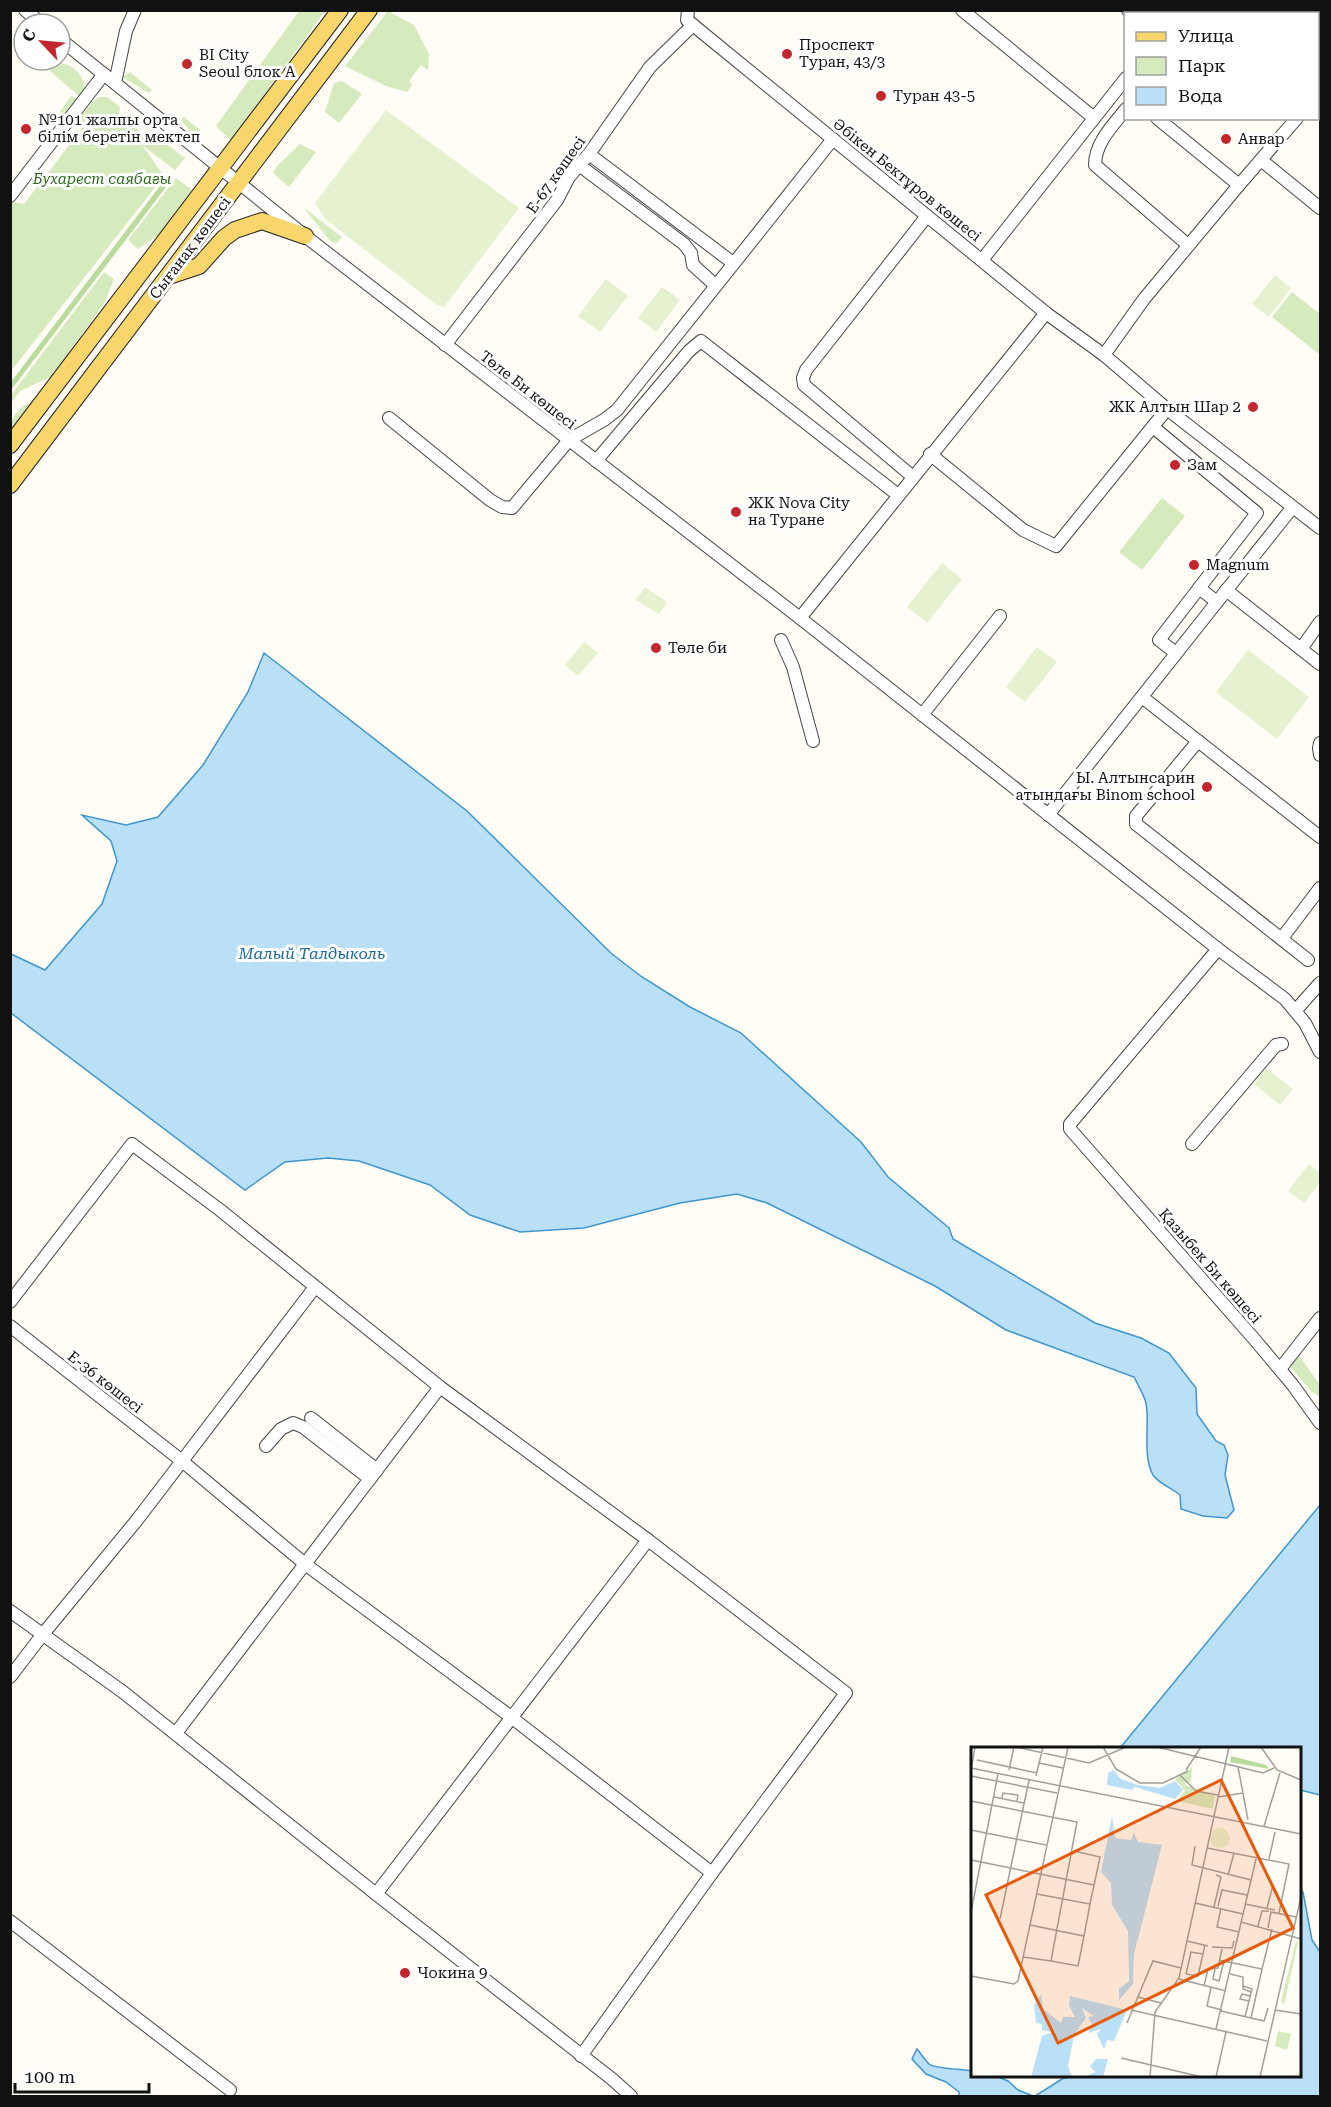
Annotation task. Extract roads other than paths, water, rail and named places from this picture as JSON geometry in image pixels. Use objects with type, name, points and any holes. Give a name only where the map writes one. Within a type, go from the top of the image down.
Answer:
[{"type":"main road","name":"Сығанақ көшесі","points":[[10,445],[340,10]]},
{"type":"main road","name":"Сығанақ көшесі","points":[[10,484],[369,10]]},
{"type":"main road","points":[[169,276],[199,266],[224,238],[235,230],[262,221],[305,236]]},
{"type":"street","points":[[119,87],[126,32],[135,10]]},
{"type":"street","points":[[688,10],[687,20],[693,25]]},
{"type":"street","points":[[962,10],[1094,118]]},
{"type":"street","name":"Әбікен Бектұров көшесі","points":[[693,25],[1046,313],[1104,355],[1167,409],[1320,528]]},
{"type":"street","name":"Е-67 көшесі","points":[[445,345],[525,244],[557,200],[569,177],[589,154],[650,67],[693,25]]},
{"type":"street","points":[[72,49],[220,168]]},
{"type":"street","points":[[10,196],[104,74]]},
{"type":"street","points":[[982,260],[1124,79]]},
{"type":"street","points":[[1124,110],[1095,154],[1095,165],[1188,245]]},
{"type":"street","points":[[1158,120],[1239,185]]},
{"type":"street","points":[[1104,355],[1144,299],[1295,120]]},
{"type":"street","points":[[389,418],[490,500],[507,509],[512,508],[569,440],[604,420],[616,410],[833,139]]},
{"type":"street","points":[[589,154],[733,263]]},
{"type":"street","points":[[1261,160],[1320,208]]},
{"type":"street","points":[[579,165],[684,244],[691,253],[693,265],[715,285]]},
{"type":"street","name":"Төле Би көшесі","points":[[220,168],[445,345],[800,618],[1218,949],[1285,999],[1296,1010],[1320,1052]]},
{"type":"street","points":[[913,477],[802,382],[806,370],[927,216]]},
{"type":"street","points":[[800,618],[1046,313]]},
{"type":"street","points":[[596,461],[689,351],[701,340],[898,495]]},
{"type":"street","points":[[930,454],[1023,530],[1056,546],[1167,409]]},
{"type":"street","points":[[1153,428],[1257,513],[1159,640],[1176,653]]},
{"type":"street","points":[[1048,815],[1292,508]]},
{"type":"street","points":[[1199,588],[1217,602]]},
{"type":"street","points":[[1226,590],[1320,664]]},
{"type":"street","points":[[922,715],[1000,616]]},
{"type":"street","points":[[1301,649],[1320,622]]},
{"type":"street","points":[[781,640],[793,667],[813,741]]},
{"type":"street","points":[[1142,697],[1320,837]]},
{"type":"street","points":[[1198,741],[1136,816],[1136,824],[1308,960]]},
{"type":"street","points":[[1320,743],[1318,748],[1320,755]]},
{"type":"street","points":[[1282,938],[1320,888]]},
{"type":"street","name":"Қазыбек Би көшесі","points":[[1218,949],[1070,1124],[1073,1133],[1280,1369],[1320,1423]]},
{"type":"street","points":[[1296,1010],[1320,983]]},
{"type":"street","points":[[1192,1144],[1276,1045],[1282,1044]]},
{"type":"street","points":[[10,1302],[132,1144],[220,1210],[440,1387],[648,1540],[846,1693],[712,1873],[581,2055]]},
{"type":"street","points":[[10,1677],[137,1520],[315,1287]]},
{"type":"street","points":[[1280,1369],[1320,1317]]},
{"type":"street","name":"Е-36 көшесі","points":[[10,1326],[182,1461],[305,1564],[511,1717],[712,1873]]},
{"type":"street","points":[[176,1733],[440,1387]]},
{"type":"street","points":[[311,1418],[373,1474]]},
{"type":"street","points":[[266,1446],[287,1425],[293,1424],[303,1427],[373,1474]]},
{"type":"street","points":[[376,1894],[648,1540]]},
{"type":"street","points":[[10,1611],[176,1733],[631,2097]]},
{"type":"street","points":[[10,1921],[230,2090]]},
{"type":"water","name":"Малый Талдыколь","points":[[264,653],[467,811],[612,954],[642,977],[690,1007],[741,1033],[861,1142],[888,1177],[949,1228],[953,1239],[1095,1323],[1141,1338],[1169,1353],[1196,1388],[1197,1414],[1216,1441],[1224,1445],[1228,1455],[1225,1475],[1234,1510],[1227,1518],[1203,1516],[1181,1509],[1180,1495],[1153,1475],[1147,1449],[1146,1403],[1134,1377],[1006,1330],[935,1286],[767,1203],[737,1194],[680,1203],[584,1228],[520,1232],[470,1215],[430,1185],[359,1161],[328,1158],[285,1162],[245,1190],[11,1013],[11,954],[45,970],[102,904],[117,861],[111,841],[82,815],[126,825],[158,817],[203,765],[248,692]]},
{"type":"water","points":[[1320,1505],[1320,1795],[1301,1790],[1301,1747],[1121,1747]]},
{"type":"water","points":[[1301,1889],[1312,1940],[1320,1952],[1320,2096],[1035,2096],[1068,2077],[1301,2077]]},
{"type":"water","points":[[917,2049],[932,2066],[971,2071],[971,2077],[998,2077],[1008,2081],[1018,2090],[1033,2096],[959,2096],[959,2092],[946,2082],[926,2074],[912,2059]]},
{"type":"place","name":"Проспект Туран, 43/3","points":[[787,54]]},
{"type":"place","name":"BI City Seoul блок A","points":[[187,64]]},
{"type":"place","name":"Туран 43-5","points":[[881,96]]},
{"type":"place","name":"№101 жалпы орта білім беретін мектеп","points":[[26,129]]},
{"type":"place","name":"Анвар","points":[[1226,139]]},
{"type":"place","name":"ЖК Алтын Шар 2","points":[[1253,407]]},
{"type":"place","name":"Зам","points":[[1175,465]]},
{"type":"place","name":"ЖК Nova City на Туране","points":[[736,512]]},
{"type":"place","name":"Magnum","points":[[1194,565]]},
{"type":"place","name":"Төле би","points":[[656,648]]},
{"type":"place","name":"Ы. Алтынсарин атындағы Binom school","points":[[1207,787]]},
{"type":"place","name":"Чокина 9","points":[[405,1973]]},
{"type":"park label","name":"Бухарест саябағы","points":[[102,179]]}]
